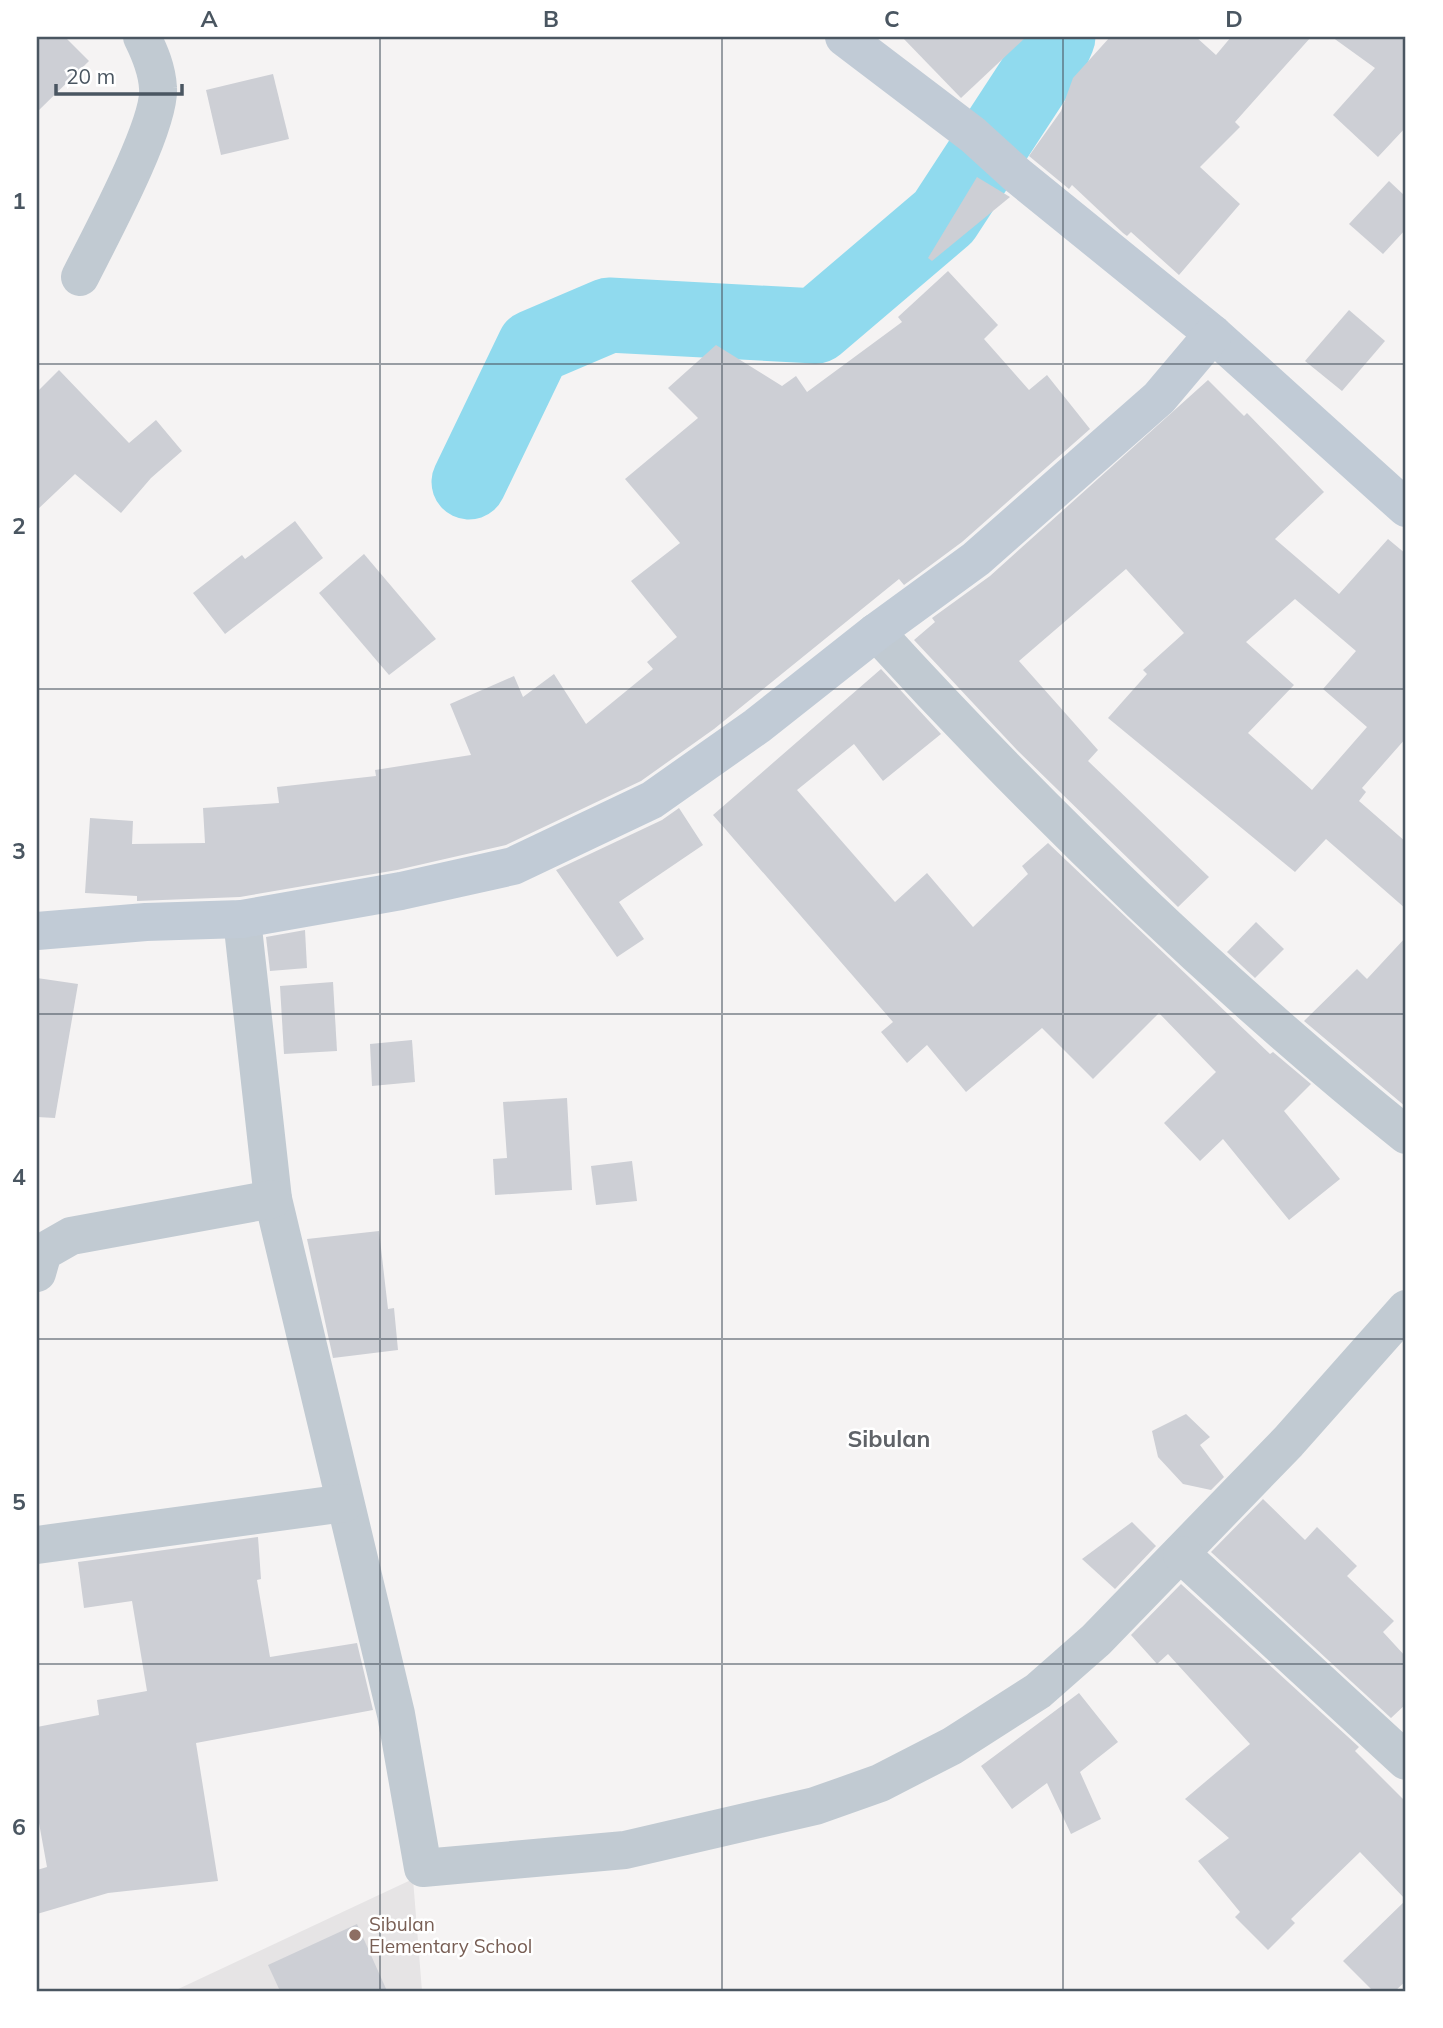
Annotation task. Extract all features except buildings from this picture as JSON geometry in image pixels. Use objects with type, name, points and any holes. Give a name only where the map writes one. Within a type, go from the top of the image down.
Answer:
[{"type":"street","points":[[80,277],[135,164],[153,116],[159,90],[153,61],[142,37]]},
{"type":"street","points":[[844,37],[973,135],[1017,175],[1213,334],[1406,508]]},
{"type":"street","points":[[37,931],[146,922],[242,919],[401,891],[513,866],[652,800],[757,726],[876,632],[976,559],[1159,398],[1213,334]]},
{"type":"street","points":[[876,632],[962,726],[1141,904],[1297,1047],[1406,1135]]},
{"type":"street","points":[[242,919],[272,1199],[396,1714],[423,1868],[625,1850],[815,1806],[880,1783],[952,1746],[1038,1690],[1096,1640],[1182,1555],[1406,1310]]},
{"type":"street","points":[[37,1273],[43,1252],[71,1236],[272,1199]]},
{"type":"street","points":[[37,1545],[345,1503]]},
{"type":"street","points":[[1182,1555],[1406,1762]]},
{"type":"shaded area","name":"Sibulan Elementary School","points":[[413,1879],[422,1991],[174,1991]]},
{"type":"waterway","points":[[469,482],[534,347],[609,315],[816,326],[944,217],[1051,53],[1058,37]]},
{"type":"place","name":"Sibulan Elementary School","points":[[355,1935]]},
{"type":"district","name":"Sibulan","points":[[889,1438]]}]
